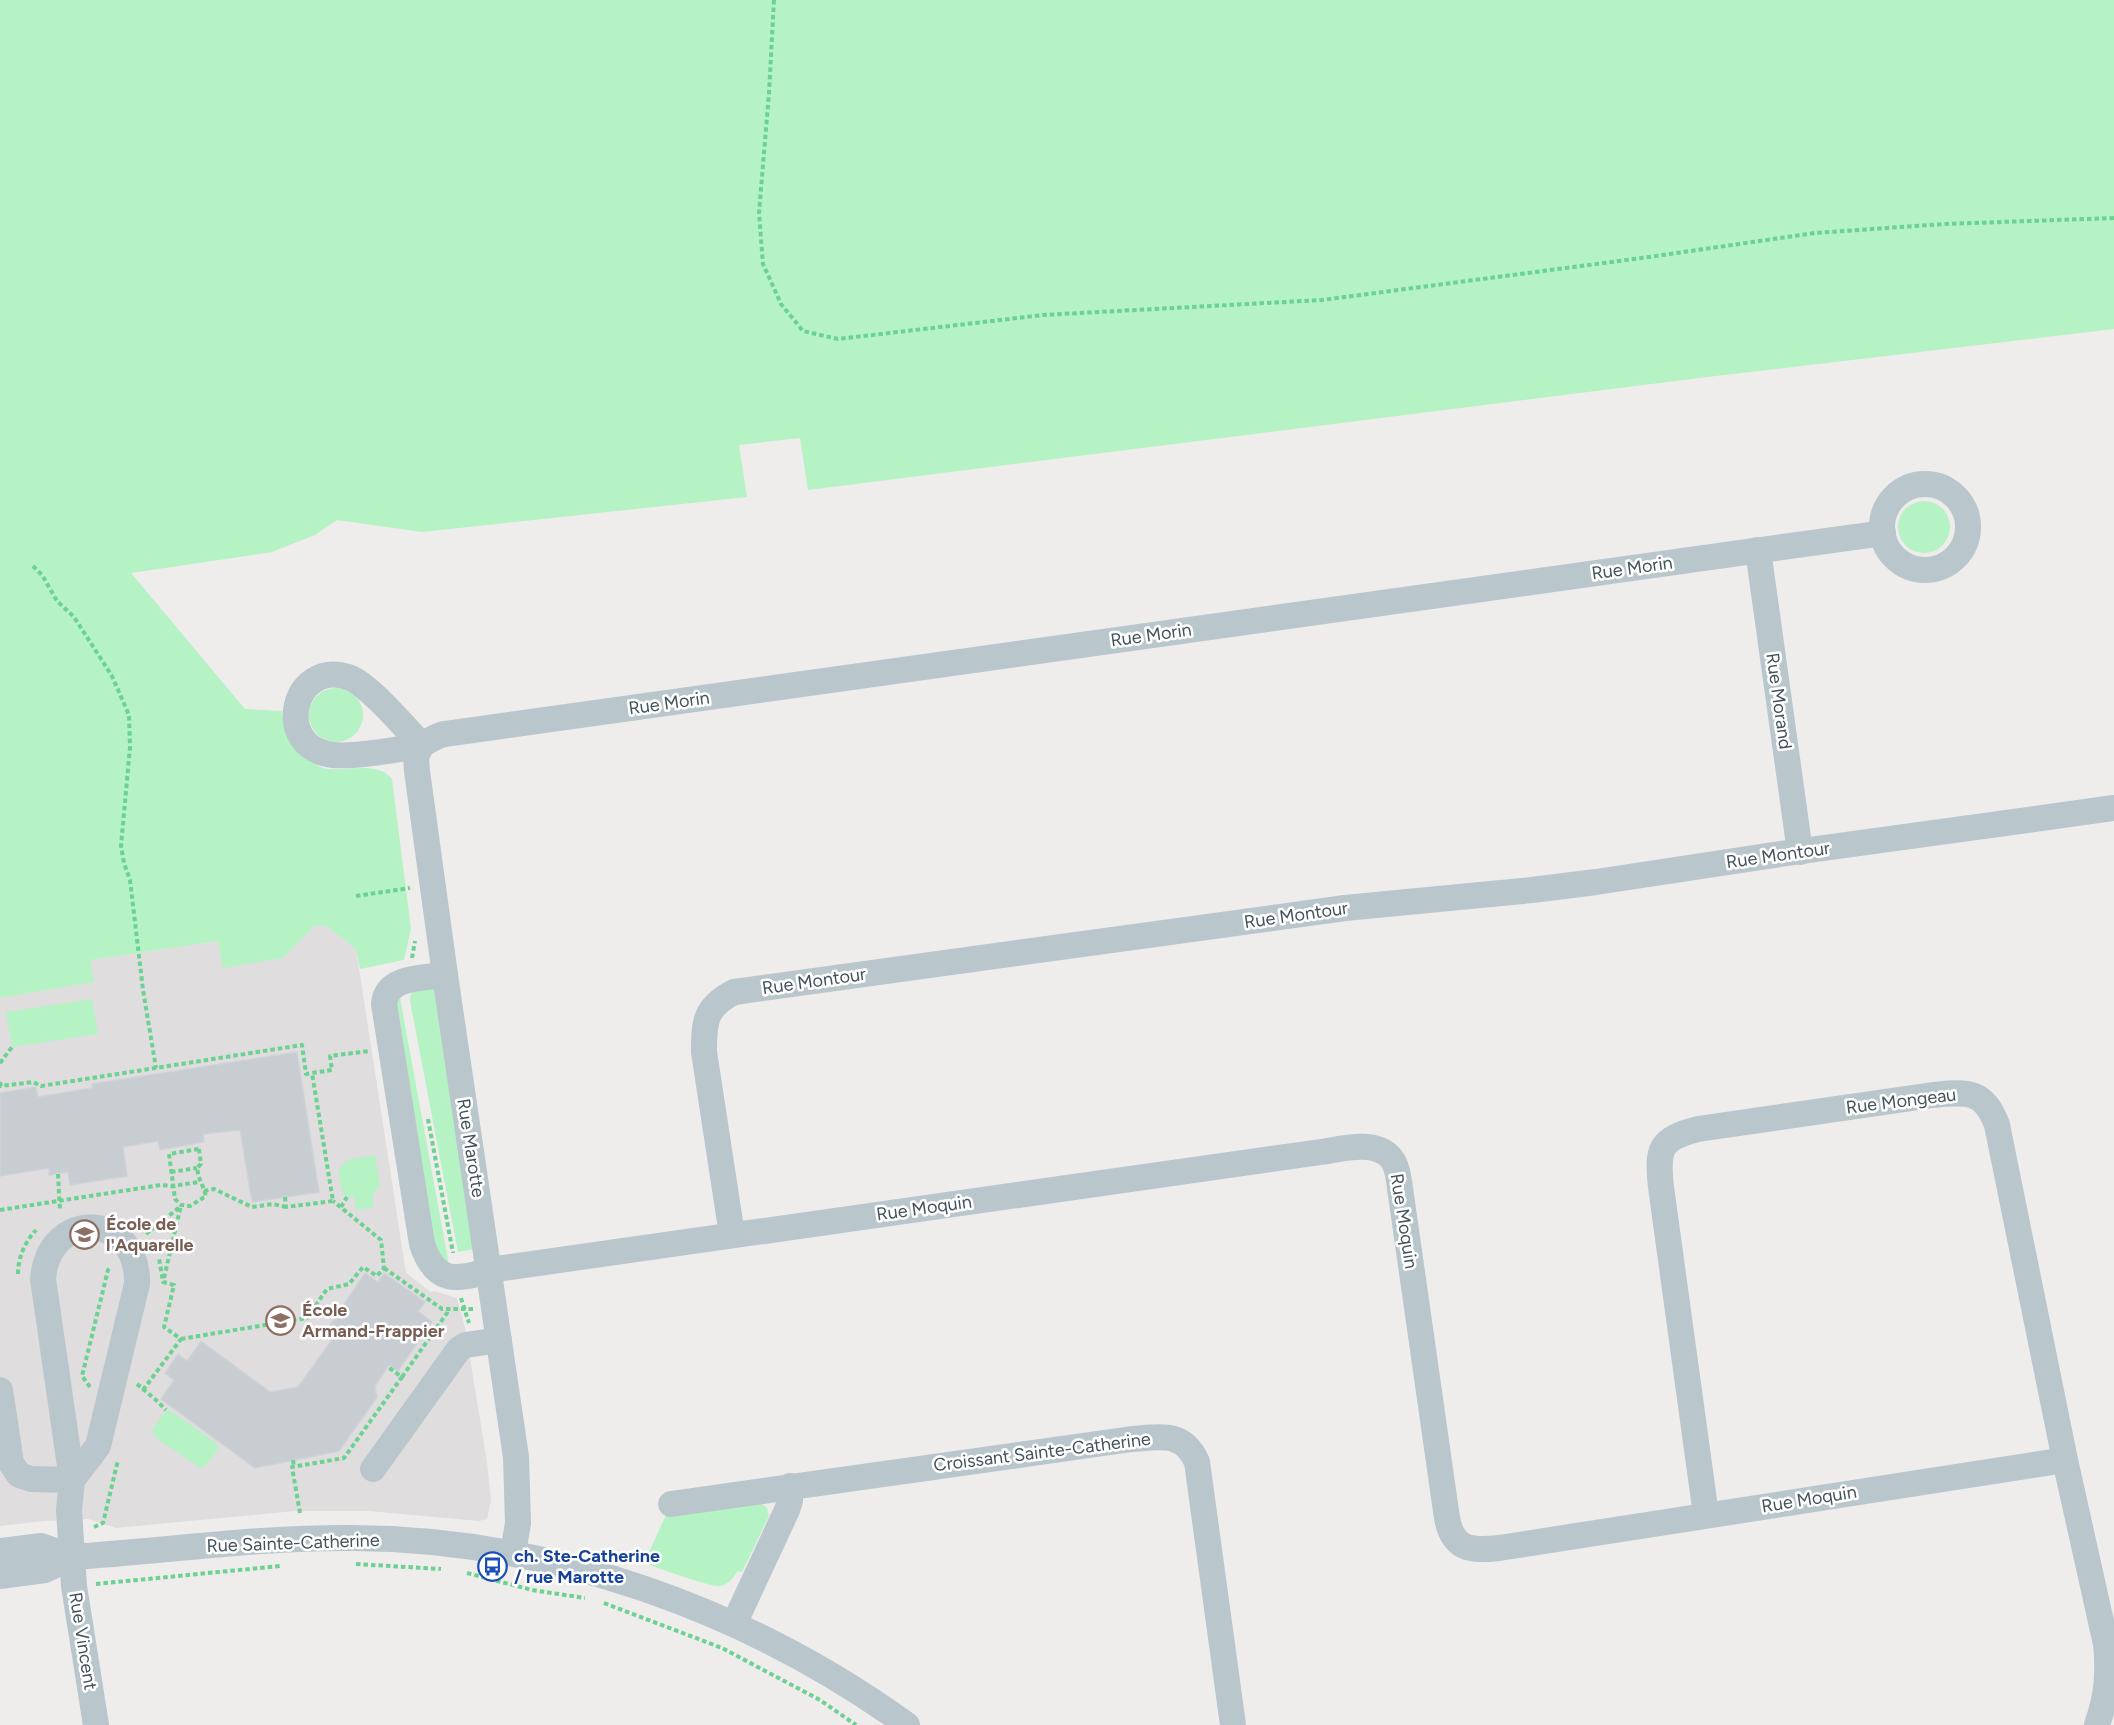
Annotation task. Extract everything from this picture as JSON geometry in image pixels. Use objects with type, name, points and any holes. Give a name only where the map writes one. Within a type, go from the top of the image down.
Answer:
[{"type":"street","name":"Rue Morin","points":[[422,745],[366,689],[351,678],[333,675],[317,678],[311,681],[300,695],[296,712],[297,729],[305,742],[317,751],[336,755],[355,755],[422,745],[432,737],[444,734],[1882,533]]},
{"type":"street","name":"Rue Morand","points":[[1758,550],[1800,852]]},
{"type":"street","name":"Rue Marotte","points":[[422,745],[416,756],[417,771],[517,1474],[519,1523],[513,1554]]},
{"type":"street","name":"Rue Montour","points":[[732,1235],[704,1052],[704,1029],[709,1012],[718,1000],[734,992],[1345,908],[1532,890],[2114,808]]},
{"type":"street","name":"Rue Moquin","points":[[445,975],[396,984],[387,993],[384,1004],[424,1253],[439,1272],[449,1276],[465,1278],[489,1271],[732,1235],[1321,1152],[1372,1147],[1391,1158],[1400,1180],[1448,1524],[1454,1539],[1462,1546],[1492,1549],[2065,1460]]},
{"type":"street","name":"Rue Mongeau","points":[[1706,1515],[1659,1170],[1664,1146],[1671,1138],[1698,1128],[1960,1093],[1975,1095],[1984,1101],[1997,1125],[2065,1460],[2107,1652],[2108,1684],[2097,1725]]},
{"type":"street","name":"Rue Vincent","points":[[72,1480],[98,1446],[137,1284],[137,1272],[132,1252],[117,1238],[98,1228],[78,1230],[62,1238],[52,1249],[45,1263],[43,1279],[72,1480],[69,1510],[75,1598],[96,1725]]},
{"type":"street","points":[[374,1469],[459,1349],[466,1345],[499,1340]]},
{"type":"street","points":[[0,1390],[11,1463],[19,1475],[31,1479],[72,1480]]},
{"type":"street","name":"Croissant Sainte-Catherine","points":[[670,1504],[1132,1439],[1162,1437],[1178,1439],[1187,1445],[1197,1462],[1233,1725]]},
{"type":"street","points":[[734,1624],[787,1510],[790,1501],[790,1486]]},
{"type":"street","name":"Rue Sainte-Catherine","points":[[0,1576],[45,1570],[72,1557],[277,1540],[388,1539],[513,1554],[631,1585],[734,1624],[818,1666],[907,1725]]},
{"type":"street","name":"Rue Sainte-Catherine","points":[[0,1551],[41,1546],[72,1557]]},
{"type":"path","points":[[774,0],[759,213],[763,264],[781,304],[803,332],[838,339],[1043,315],[1322,300],[1815,233],[1944,224],[2114,218]]},
{"type":"path","points":[[33,566],[42,575],[57,601],[74,617],[112,676],[129,716],[130,747],[121,846],[130,880],[143,990],[156,1068]]},
{"type":"path","points":[[356,896],[412,888]]},
{"type":"path","points":[[0,1082],[1,1086],[33,1082],[41,1086],[302,1045],[306,1074],[332,1070],[330,1056],[373,1050]]},
{"type":"path","points":[[0,1063],[12,1047]]},
{"type":"path","points":[[143,1390],[180,1339],[307,1318],[327,1289],[350,1284],[363,1267],[377,1276],[384,1268],[381,1240],[333,1201],[312,1073]]},
{"type":"path","name":"Rue Marotte","points":[[427,1110],[454,1258]]},
{"type":"path","points":[[182,1146],[183,1152]]},
{"type":"path","points":[[171,1172],[197,1168],[201,1164],[199,1149],[168,1154],[175,1199],[181,1206]]},
{"type":"path","points":[[146,1234],[181,1206],[190,1206],[206,1196],[199,1182],[197,1168]]},
{"type":"path","points":[[58,1174],[60,1212]]},
{"type":"path","points":[[0,1210],[161,1185],[172,1186],[199,1182]]},
{"type":"path","points":[[204,1191],[214,1189],[252,1207],[273,1204],[286,1207],[333,1201]]},
{"type":"path","points":[[96,1196],[96,1205]]},
{"type":"path","points":[[285,1197],[286,1207]]},
{"type":"path","points":[[341,1207],[347,1197]]},
{"type":"path","points":[[82,1377],[108,1270],[114,1264]]},
{"type":"path","points":[[384,1268],[441,1309],[480,1308]]},
{"type":"path","points":[[163,1282],[174,1285],[164,1327],[180,1339]]},
{"type":"path","points":[[460,1290],[471,1330]]},
{"type":"path","points":[[294,1467],[344,1458],[447,1313],[447,1309]]},
{"type":"path","points":[[388,1367],[402,1377]]},
{"type":"path","points":[[137,1384],[166,1410]]},
{"type":"path","points":[[293,1460],[294,1467],[292,1467],[300,1513]]},
{"type":"path","name":"Rue Sainte-Catherine","points":[[348,1563],[445,1570]]},
{"type":"path","name":"Rue Sainte-Catherine","points":[[100,1584],[280,1566]]},
{"type":"path","points":[[460,1572],[525,1588],[592,1599]]},
{"type":"path","points":[[603,1602],[731,1652],[820,1700],[856,1725]]},
{"type":"shaded area","points":[[314,926],[326,926],[356,949],[406,1273],[431,1292],[457,1298],[465,1328],[487,1462],[491,1501],[487,1519],[479,1521],[368,1511],[295,1511],[116,1528],[88,1519],[0,1526],[0,998],[93,982],[90,960],[218,941],[224,967],[282,958]]},
{"type":"green space","points":[[0,0],[2114,0],[2114,329],[1707,377],[808,490],[800,438],[739,445],[747,497],[422,532],[337,520],[315,535],[272,552],[131,573],[245,709],[282,711],[287,735],[295,749],[307,760],[325,768],[371,768],[386,773],[392,779],[411,929],[404,960],[360,969],[356,949],[326,926],[314,926],[283,958],[223,968],[218,941],[90,960],[94,982],[0,998]]},
{"type":"green space","points":[[1924,501],[1934,503],[1942,509],[1948,517],[1950,527],[1948,537],[1942,545],[1934,551],[1924,553],[1914,551],[1906,545],[1900,537],[1898,527],[1900,517],[1906,509],[1914,503]]},
{"type":"green space","points":[[336,688],[346,690],[355,696],[361,705],[363,715],[361,725],[355,734],[346,740],[336,742],[326,740],[317,734],[311,725],[309,715],[311,705],[317,696],[326,690]]},
{"type":"green space","points":[[430,988],[437,990],[474,1249],[458,1252],[410,1001],[411,993]]},
{"type":"green space","points":[[398,997],[449,1265],[437,1255],[430,1242],[393,1004]]},
{"type":"green space","points":[[92,999],[98,1034],[12,1047],[6,1012]]},
{"type":"green space","points":[[375,1155],[380,1185],[372,1196],[374,1207],[356,1210],[354,1196],[347,1197],[343,1194],[338,1171],[347,1160]]},
{"type":"green space","points":[[166,1410],[216,1443],[218,1449],[204,1468],[199,1467],[156,1438],[152,1430]]},
{"type":"green space","points":[[759,1502],[767,1508],[769,1516],[742,1572],[738,1571],[726,1584],[715,1586],[706,1584],[644,1563],[666,1515]]},
{"type":"building","points":[[297,1052],[319,1192],[252,1202],[240,1130],[203,1134],[204,1142],[160,1150],[158,1141],[123,1147],[127,1176],[70,1185],[68,1172],[49,1175],[49,1168],[0,1176],[0,1093],[36,1087],[38,1097],[92,1088],[92,1084]]},
{"type":"building","points":[[365,1273],[378,1282],[384,1273],[425,1302],[418,1311],[432,1322],[398,1371],[389,1365],[375,1386],[377,1397],[339,1451],[255,1468],[161,1399],[174,1380],[165,1373],[178,1354],[187,1361],[201,1341],[270,1392],[298,1387],[338,1331],[330,1325]]},
{"type":"place","name":"École de l'Aquarelle","points":[[85,1234]]},
{"type":"place","name":"École Armand-Frappier","points":[[281,1320]]},
{"type":"place","name":"ch. Ste-Catherine / rue Marotte","points":[[493,1566]]}]
